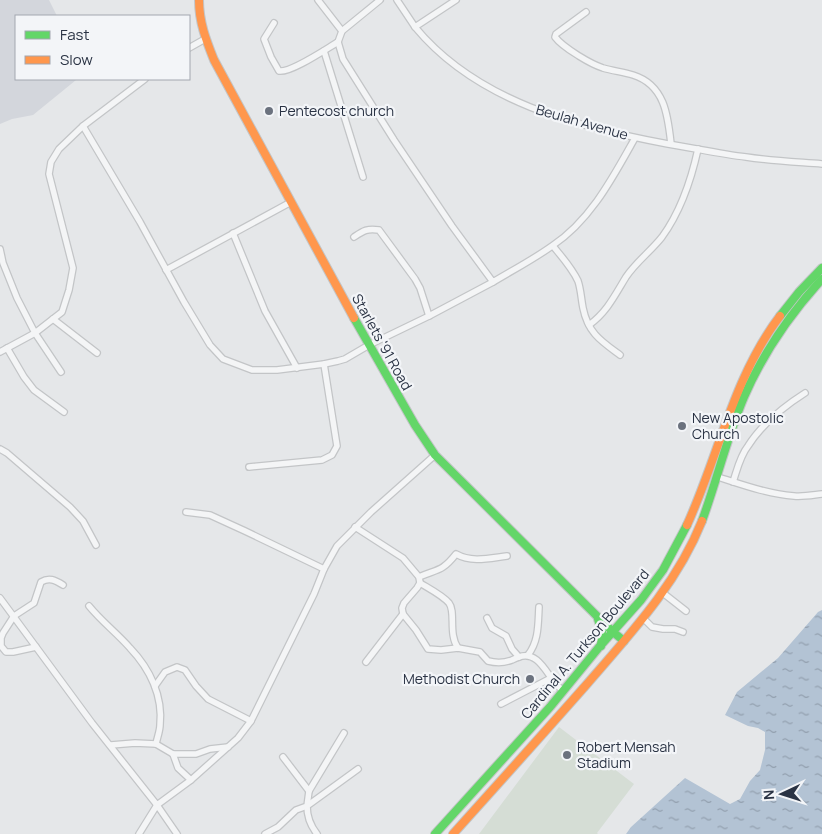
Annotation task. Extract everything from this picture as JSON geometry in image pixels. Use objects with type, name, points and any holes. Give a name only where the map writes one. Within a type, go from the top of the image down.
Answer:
[{"type":"street","name":"Starlets '91 Road","points":[[200,0],[200,19],[205,39],[234,97],[369,345],[410,417],[435,455],[597,617],[624,641]]},
{"type":"street","points":[[318,0],[342,31]]},
{"type":"street","points":[[380,0],[342,31],[338,42],[343,59],[394,140],[452,226],[494,282]]},
{"type":"street","name":"Beulah Avenue","points":[[397,0],[415,27],[440,53],[468,75],[506,97],[536,110],[635,138],[755,158],[822,164]]},
{"type":"street","points":[[415,27],[456,0]]},
{"type":"street","points":[[586,12],[556,34],[555,37],[571,51],[590,63],[633,75],[644,79],[652,85],[665,107],[671,144]]},
{"type":"street","points":[[274,23],[264,39],[271,57],[280,71],[285,72],[338,42]]},
{"type":"street","points":[[190,47],[205,39]]},
{"type":"street","points":[[324,51],[363,177]]},
{"type":"street","points":[[0,352],[35,333],[62,312],[69,290],[73,268],[54,196],[50,174],[51,162],[59,149],[83,126],[145,80]]},
{"type":"street","points":[[83,126],[210,345],[223,359],[252,370],[297,368],[345,359],[494,282],[553,246],[571,231],[604,193],[635,138]]},
{"type":"street","points":[[589,325],[602,314],[626,277],[653,248],[671,223],[687,191],[698,149]]},
{"type":"street","points":[[166,270],[291,202]]},
{"type":"street","points":[[354,236],[370,228],[379,230],[415,279],[429,316]]},
{"type":"street","points":[[233,233],[265,311],[297,368]]},
{"type":"street","points":[[553,246],[572,269],[578,281],[583,309],[593,332],[599,340],[620,355]]},
{"type":"street","points":[[0,249],[3,263],[17,298],[35,333],[61,372]]},
{"type":"street","name":"Cardinal A. Turkson Boulevard","points":[[436,834],[551,706],[645,596],[662,573],[688,526],[743,377],[757,350],[790,302],[822,268]]},
{"type":"street","name":"Cardinal A. Turkson Boulevard","points":[[453,834],[644,619],[663,593],[682,564],[699,525],[718,477],[744,398],[758,368],[789,318],[822,279]]},
{"type":"street","points":[[53,319],[97,353]]},
{"type":"street","points":[[7,348],[34,390],[64,412]]},
{"type":"street","points":[[249,467],[322,460],[332,455],[336,446],[324,364]]},
{"type":"street","points":[[733,482],[742,456],[753,438],[773,416],[804,393]]},
{"type":"street","points":[[0,449],[70,506],[83,521],[96,545]]},
{"type":"street","points":[[139,834],[157,806],[191,780],[238,738],[251,721],[314,594],[324,569],[337,546],[370,512],[435,455]]},
{"type":"street","points":[[718,477],[796,497],[822,494]]},
{"type":"street","points":[[186,512],[210,515],[324,569]]},
{"type":"street","points":[[355,527],[403,558],[419,580],[448,602],[452,610],[453,638],[458,648]]},
{"type":"street","points":[[508,556],[471,559],[456,554],[443,568],[419,580],[417,588],[404,603],[402,608],[404,614],[428,649],[458,648],[480,652],[485,656],[486,660],[500,663],[528,655],[545,667],[551,678],[563,691]]},
{"type":"street","points":[[36,646],[6,652],[1,646],[1,638],[14,616],[34,603],[41,582],[45,579],[55,580],[63,585]]},
{"type":"street","points":[[663,593],[686,611]]},
{"type":"street","points":[[0,598],[177,834]]},
{"type":"street","points":[[89,606],[140,658],[155,686],[160,701],[160,726],[156,744]]},
{"type":"street","points":[[528,655],[537,637],[539,607]]},
{"type":"street","points":[[366,662],[404,614]]},
{"type":"street","points":[[597,617],[602,632],[601,646]]},
{"type":"street","points":[[487,618],[492,628],[506,636],[512,649],[519,657]]},
{"type":"street","points":[[644,619],[652,627],[675,629],[683,632]]},
{"type":"street","points":[[155,686],[165,672],[177,667],[185,670],[208,700],[251,721]]},
{"type":"street","points":[[501,704],[551,678]]},
{"type":"street","points":[[551,706],[561,714]]},
{"type":"street","points":[[317,834],[307,816],[310,791],[344,733]]},
{"type":"street","points":[[111,745],[156,744],[173,754],[196,754],[210,749],[228,747]]},
{"type":"street","points":[[173,754],[178,768],[191,780]]},
{"type":"street","points":[[283,757],[310,791]]},
{"type":"street","points":[[265,834],[278,827],[296,810],[307,806],[358,769]]},
{"type":"shaded area","points":[[0,0],[49,0],[56,15],[15,15],[15,80],[76,80],[33,115],[12,119],[0,124]]},
{"type":"shaded area","name":"Robert Mensah Stadium","points":[[559,727],[634,784],[598,834],[479,834]]},
{"type":"water","points":[[822,610],[822,834],[626,834],[631,827],[685,778],[730,804],[740,799],[750,781],[760,770],[765,750],[765,732],[725,715],[737,692],[778,658],[818,612]]},
{"type":"traffic: fast","points":[[780,316],[799,292],[822,268]]},
{"type":"traffic: fast","points":[[702,521],[732,427],[751,381],[778,335],[822,279]]},
{"type":"traffic: fast","points":[[354,318],[415,425],[435,455],[624,641]]},
{"type":"traffic: fast","points":[[435,834],[550,707],[641,600],[663,570],[687,525]]},
{"type":"traffic: fast","points":[[598,619],[602,632],[601,646]]},
{"type":"traffic: slow","points":[[199,0],[202,23],[214,60],[354,318]]},
{"type":"traffic: slow","points":[[687,525],[738,391],[750,365],[780,316]]},
{"type":"traffic: slow","points":[[453,834],[570,703],[652,607],[680,566],[702,521]]},
{"type":"place","name":"Pentecost church","points":[[269,111]]},
{"type":"place","name":"New Apostolic Church","points":[[682,426]]},
{"type":"place","name":"Methodist Church","points":[[530,679]]},
{"type":"place","name":"Robert Mensah Stadium","points":[[567,755]]}]
